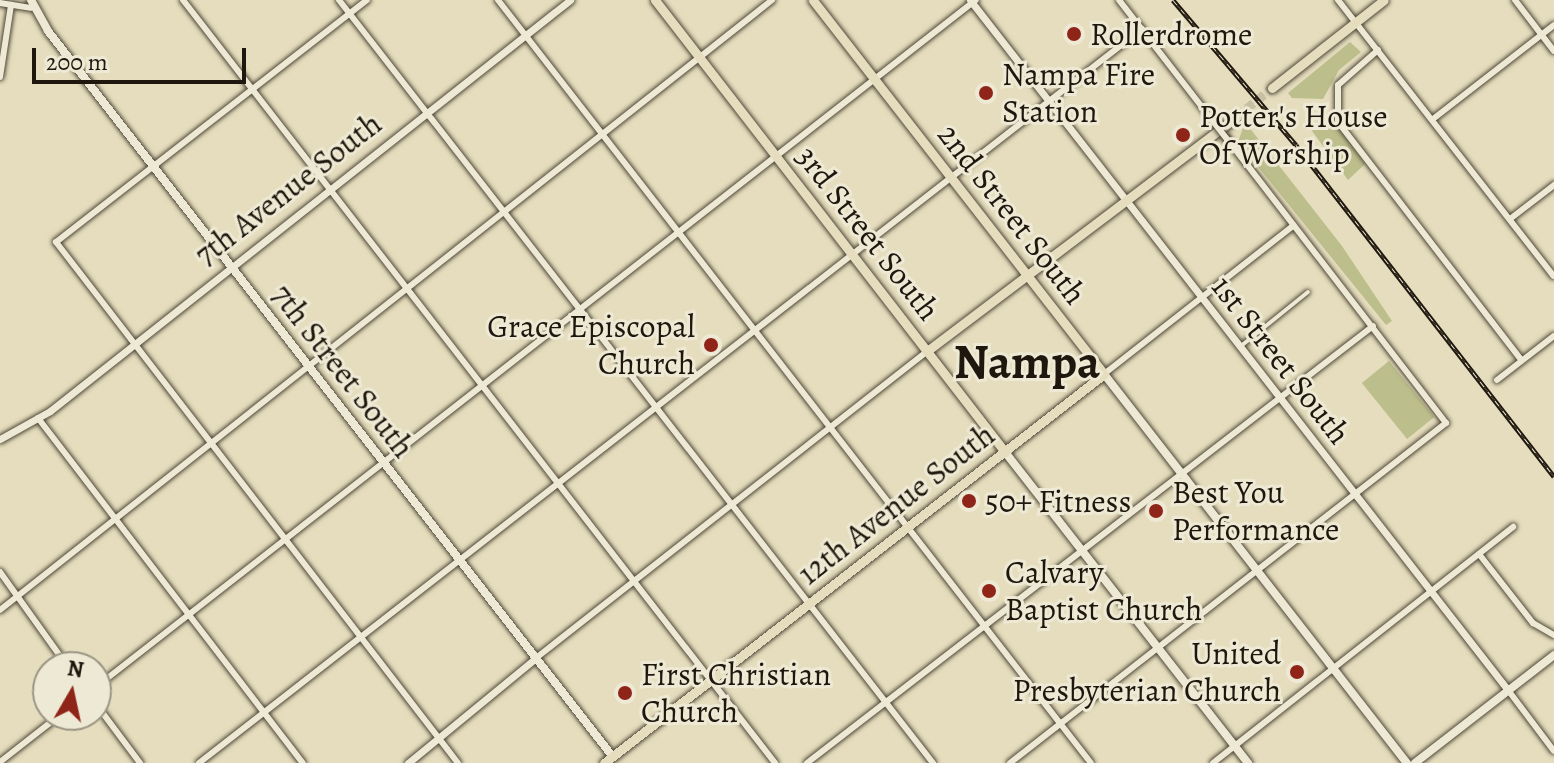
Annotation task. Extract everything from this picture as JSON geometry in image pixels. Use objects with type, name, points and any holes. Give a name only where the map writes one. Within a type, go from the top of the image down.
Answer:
[{"type":"main road","name":"3rd Street South","points":[[655,0],[1248,763]]},
{"type":"main road","name":"2nd Street South","points":[[813,0],[1407,763]]},
{"type":"main road","points":[[1272,88],[1384,0]]},
{"type":"main road","name":"7th Street South","points":[[31,4],[536,658],[611,761]]},
{"type":"main road","points":[[927,351],[1236,117]]},
{"type":"main road","name":"12th Avenue South","points":[[611,761],[1104,374]]},
{"type":"main road","points":[[1415,763],[1554,655]]},
{"type":"street","points":[[183,0],[775,763]]},
{"type":"street","points":[[339,0],[933,763]]},
{"type":"street","points":[[367,0],[56,242],[458,763]]},
{"type":"street","points":[[498,0],[1091,763]]},
{"type":"street","name":"7th Avenue South","points":[[0,439],[38,418],[131,341],[570,0]]},
{"type":"street","points":[[0,610],[306,362],[772,0]]},
{"type":"street","points":[[1010,763],[1446,423],[1119,0]]},
{"type":"street","points":[[1338,0],[1554,276]]},
{"type":"street","points":[[1515,0],[1554,51]]},
{"type":"street","points":[[112,674],[973,1]]},
{"type":"street","name":"1st Street South","points":[[973,1],[1554,751]]},
{"type":"street","points":[[0,3],[31,4]]},
{"type":"street","points":[[0,77],[11,5]]},
{"type":"street","points":[[1433,119],[1554,25]]},
{"type":"street","points":[[199,763],[1142,29]]},
{"type":"street","points":[[1378,50],[1338,85],[1338,122],[1521,360]]},
{"type":"street","points":[[1510,219],[1554,185]]},
{"type":"street","name":"12th Avenue South","points":[[1104,374],[1294,225]]},
{"type":"street","points":[[1240,346],[1308,292]]},
{"type":"street","points":[[807,763],[1373,326]]},
{"type":"street","points":[[1497,380],[1554,336]]},
{"type":"street","points":[[408,763],[536,658],[927,351]]},
{"type":"street","points":[[38,418],[112,519],[303,763]]},
{"type":"street","points":[[1213,763],[1513,527]]},
{"type":"street","points":[[1479,554],[1533,623],[1554,635]]},
{"type":"street","points":[[0,572],[15,598],[56,651]]},
{"type":"street","points":[[112,725],[140,763]]},
{"type":"street","points":[[0,762],[40,731]]},
{"type":"green space","points":[[1350,42],[1361,52],[1339,70],[1323,99],[1292,98],[1288,93]]},
{"type":"green space","points":[[1321,116],[1330,116],[1365,164],[1348,180],[1312,131]]},
{"type":"green space","points":[[1245,122],[1342,246],[1392,321],[1386,325],[1238,142]]},
{"type":"green space","points":[[1389,361],[1434,417],[1407,439],[1362,383]]},
{"type":"tunnel","points":[[1236,117],[1272,88]]},
{"type":"railway","points":[[1173,0],[1296,145],[1554,477]]},
{"type":"place","name":"Rollerdrome","points":[[1074,34]]},
{"type":"place","name":"Nampa Fire Station","points":[[986,93]]},
{"type":"place","name":"Potter's House Of Worship","points":[[1183,135]]},
{"type":"place","name":"Grace Episcopal Church","points":[[711,345]]},
{"type":"place","name":"50+ Fitness","points":[[969,501]]},
{"type":"place","name":"Best You Performance","points":[[1156,511]]},
{"type":"place","name":"Calvary Baptist Church","points":[[989,591]]},
{"type":"place","name":"United Presbyterian Church","points":[[1297,672]]},
{"type":"place","name":"First Christian Church","points":[[625,693]]},
{"type":"district","name":"Nampa","points":[[1027,363]]}]
